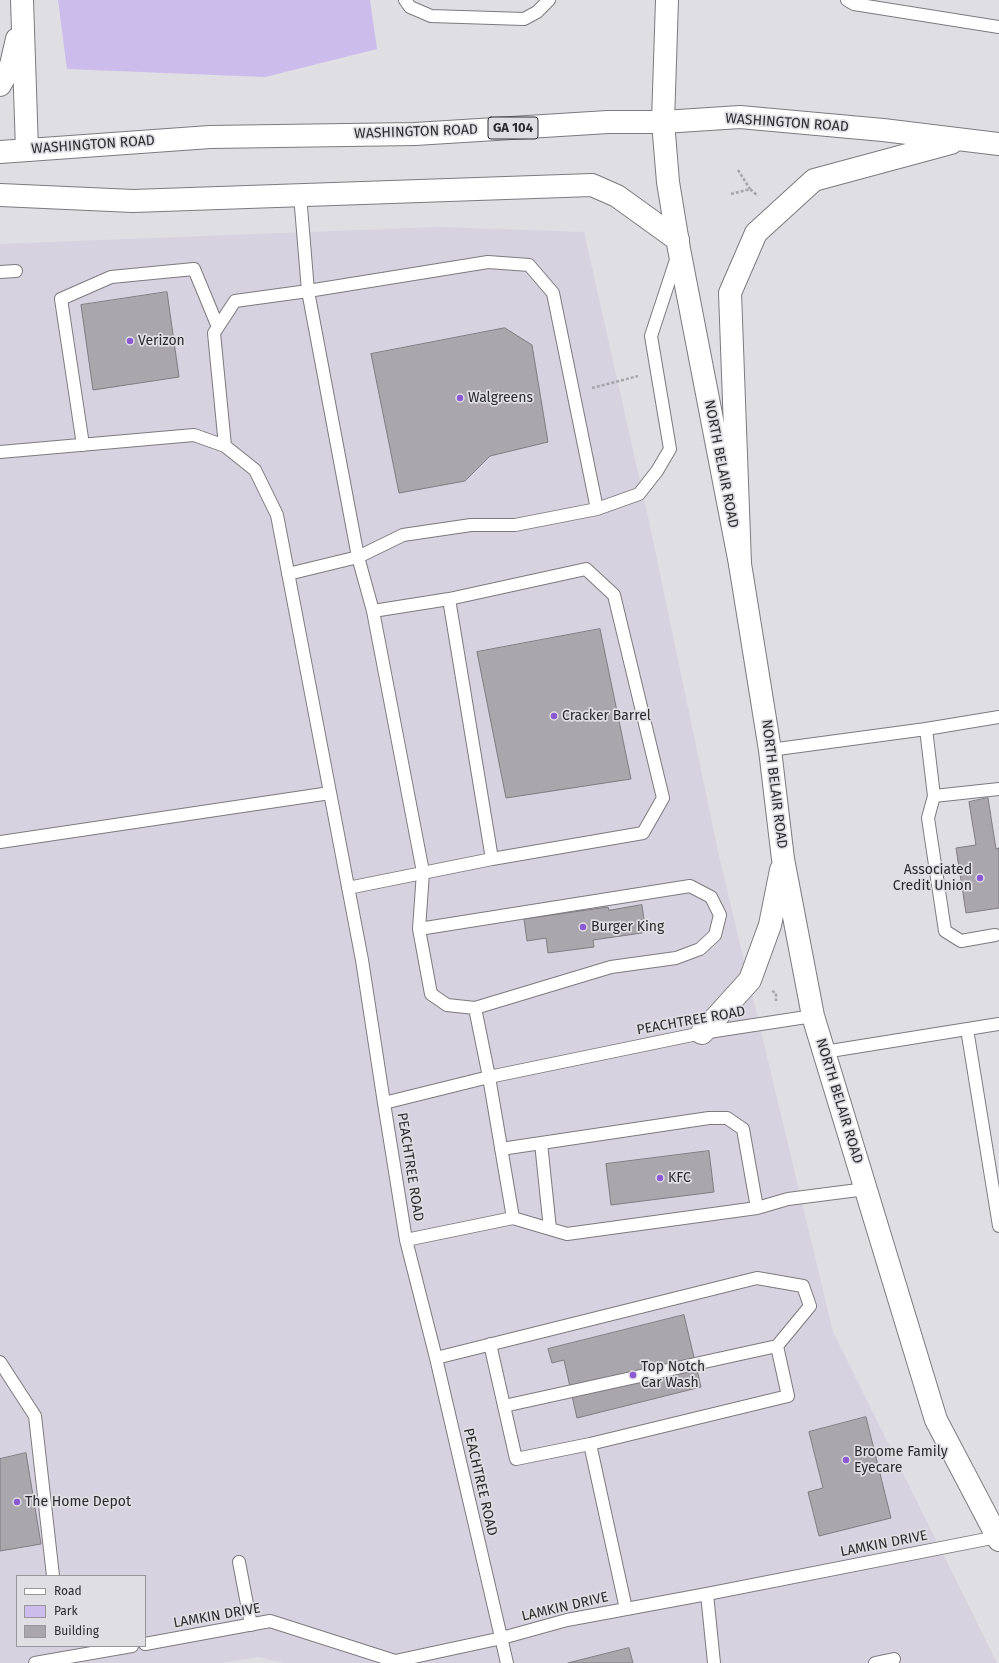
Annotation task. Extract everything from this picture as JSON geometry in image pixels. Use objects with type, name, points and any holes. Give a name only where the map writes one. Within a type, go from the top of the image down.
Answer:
[{"type":"main road","name":"NORTH BELAIR ROAD","points":[[667,0],[663,122],[668,182],[740,564],[770,750],[783,859],[812,1016],[936,1420],[998,1538]]},
{"type":"main road","points":[[0,85],[10,65],[23,9]]},
{"type":"main road","points":[[23,9],[27,150]]},
{"type":"main road","name":"WASHINGTON ROAD","points":[[0,152],[210,137],[415,134],[608,122],[663,122],[740,117],[963,139],[999,144]]},
{"type":"main road","points":[[740,564],[730,293],[756,233],[814,180],[963,139]]},
{"type":"main road","points":[[0,195],[133,201],[592,185],[617,196],[679,244]]},
{"type":"main road","points":[[702,1033],[750,980],[770,925],[783,859]]},
{"type":"lane","points":[[404,0],[410,7],[431,16],[524,19],[537,12],[549,0]]},
{"type":"lane","points":[[847,0],[854,4],[999,27]]},
{"type":"lane","points":[[300,195],[308,291],[358,557],[373,611],[423,872],[419,929],[431,994],[447,1005],[475,1008],[611,967],[676,958],[700,949],[715,935],[720,914],[711,897],[690,886],[419,929]]},
{"type":"lane","points":[[288,574],[358,557],[403,535],[471,525],[515,525],[597,508],[639,494],[657,471],[670,449],[651,336],[679,244]]},
{"type":"lane","points":[[225,446],[214,333],[235,301],[308,291],[488,262],[529,264],[553,293],[597,508]]},
{"type":"lane","points":[[83,445],[62,299],[111,277],[194,269],[218,327]]},
{"type":"lane","points":[[0,272],[16,271]]},
{"type":"lane","points":[[0,452],[194,435],[225,446],[254,470],[277,515],[362,960],[384,1103]]},
{"type":"lane","points":[[348,888],[492,859],[643,833],[663,798],[614,595],[586,569],[449,598],[373,611]]},
{"type":"lane","points":[[449,598],[492,859]]},
{"type":"lane","points":[[770,750],[926,729],[999,717]]},
{"type":"lane","points":[[926,729],[934,796],[928,818],[945,931],[961,941],[995,935]]},
{"type":"lane","points":[[934,796],[999,789]]},
{"type":"lane","points":[[0,842],[330,793]]},
{"type":"lane","points":[[475,1008],[489,1077],[500,1149],[513,1218]]},
{"type":"lane","name":"PEACHTREE ROAD","points":[[506,1663],[502,1638],[436,1358],[406,1240],[384,1103],[489,1077],[702,1033],[812,1016]]},
{"type":"lane","points":[[824,1052],[999,1024]]},
{"type":"lane","points":[[967,1029],[999,1226]]},
{"type":"lane","points":[[500,1149],[709,1118],[727,1118],[743,1129],[757,1208]]},
{"type":"lane","points":[[541,1143],[550,1229]]},
{"type":"lane","points":[[406,1240],[513,1218],[567,1234],[757,1208],[788,1199],[866,1189]]},
{"type":"lane","points":[[436,1358],[758,1278],[803,1286],[810,1306],[777,1346],[504,1406]]},
{"type":"lane","points":[[490,1344],[516,1459],[590,1444],[788,1396],[777,1346]]},
{"type":"lane","points":[[0,1362],[35,1416],[53,1575]]},
{"type":"lane","points":[[590,1444],[626,1609]]},
{"type":"lane","name":"LAMKIN DRIVE","points":[[146,1644],[270,1621],[395,1661],[502,1638],[567,1620],[998,1538]]},
{"type":"lane","points":[[238,1562],[251,1625]]},
{"type":"lane","points":[[707,1594],[714,1663]]},
{"type":"lane","points":[[35,1663],[61,1652],[120,1647]]},
{"type":"lane","points":[[875,1663],[891,1661]]},
{"type":"path","points":[[738,170],[750,189],[759,198]]},
{"type":"path","points":[[731,194],[750,189]]},
{"type":"path","points":[[573,393],[642,375]]},
{"type":"path","points":[[769,990],[776,993],[776,1004]]},
{"type":"shaded area","points":[[437,227],[584,232],[650,526],[719,856],[833,1332],[997,1663],[283,1663],[259,1657],[222,1663],[0,1663],[0,244]]},
{"type":"green space","points":[[58,0],[370,0],[377,49],[265,77],[67,69]]},
{"type":"building","name":"Verizon","points":[[167,292],[179,377],[93,390],[81,305]]},
{"type":"building","name":"Walgreens","points":[[505,328],[532,345],[548,442],[490,456],[465,481],[399,493],[371,354]]},
{"type":"building","name":"Cracker Barrel","points":[[600,629],[631,779],[506,798],[477,652]]},
{"type":"building","name":"Associated Credit Union","points":[[988,798],[996,849],[999,848],[999,908],[966,913],[956,848],[976,845],[969,802]]},
{"type":"building","name":"Burger King","points":[[642,905],[644,920],[640,920],[642,933],[593,940],[594,947],[548,953],[546,938],[527,941],[524,919],[608,907],[609,910]]},
{"type":"building","name":"KFC","points":[[709,1151],[714,1192],[611,1205],[606,1164]]},
{"type":"building","name":"Top Notch Car Wash","points":[[684,1315],[701,1387],[577,1418],[564,1360],[552,1363],[548,1349]]},
{"type":"building","name":"Broome Family Eyecare","points":[[866,1417],[891,1518],[819,1536],[808,1492],[823,1488],[809,1432]]},
{"type":"building","name":"The Home Depot","points":[[26,1453],[41,1544],[0,1551],[0,1459]]},
{"type":"building","points":[[629,1648],[633,1663],[568,1663]]},
{"type":"place","name":"Verizon","points":[[130,341]]},
{"type":"place","name":"Walgreens","points":[[460,398]]},
{"type":"place","name":"Cracker Barrel","points":[[554,716]]},
{"type":"place","name":"Associated Credit Union","points":[[980,878]]},
{"type":"place","name":"Burger King","points":[[583,927]]},
{"type":"place","name":"KFC","points":[[660,1178]]},
{"type":"place","name":"Top Notch Car Wash","points":[[633,1375]]},
{"type":"place","name":"Broome Family Eyecare","points":[[846,1460]]},
{"type":"place","name":"The Home Depot","points":[[17,1502]]}]
